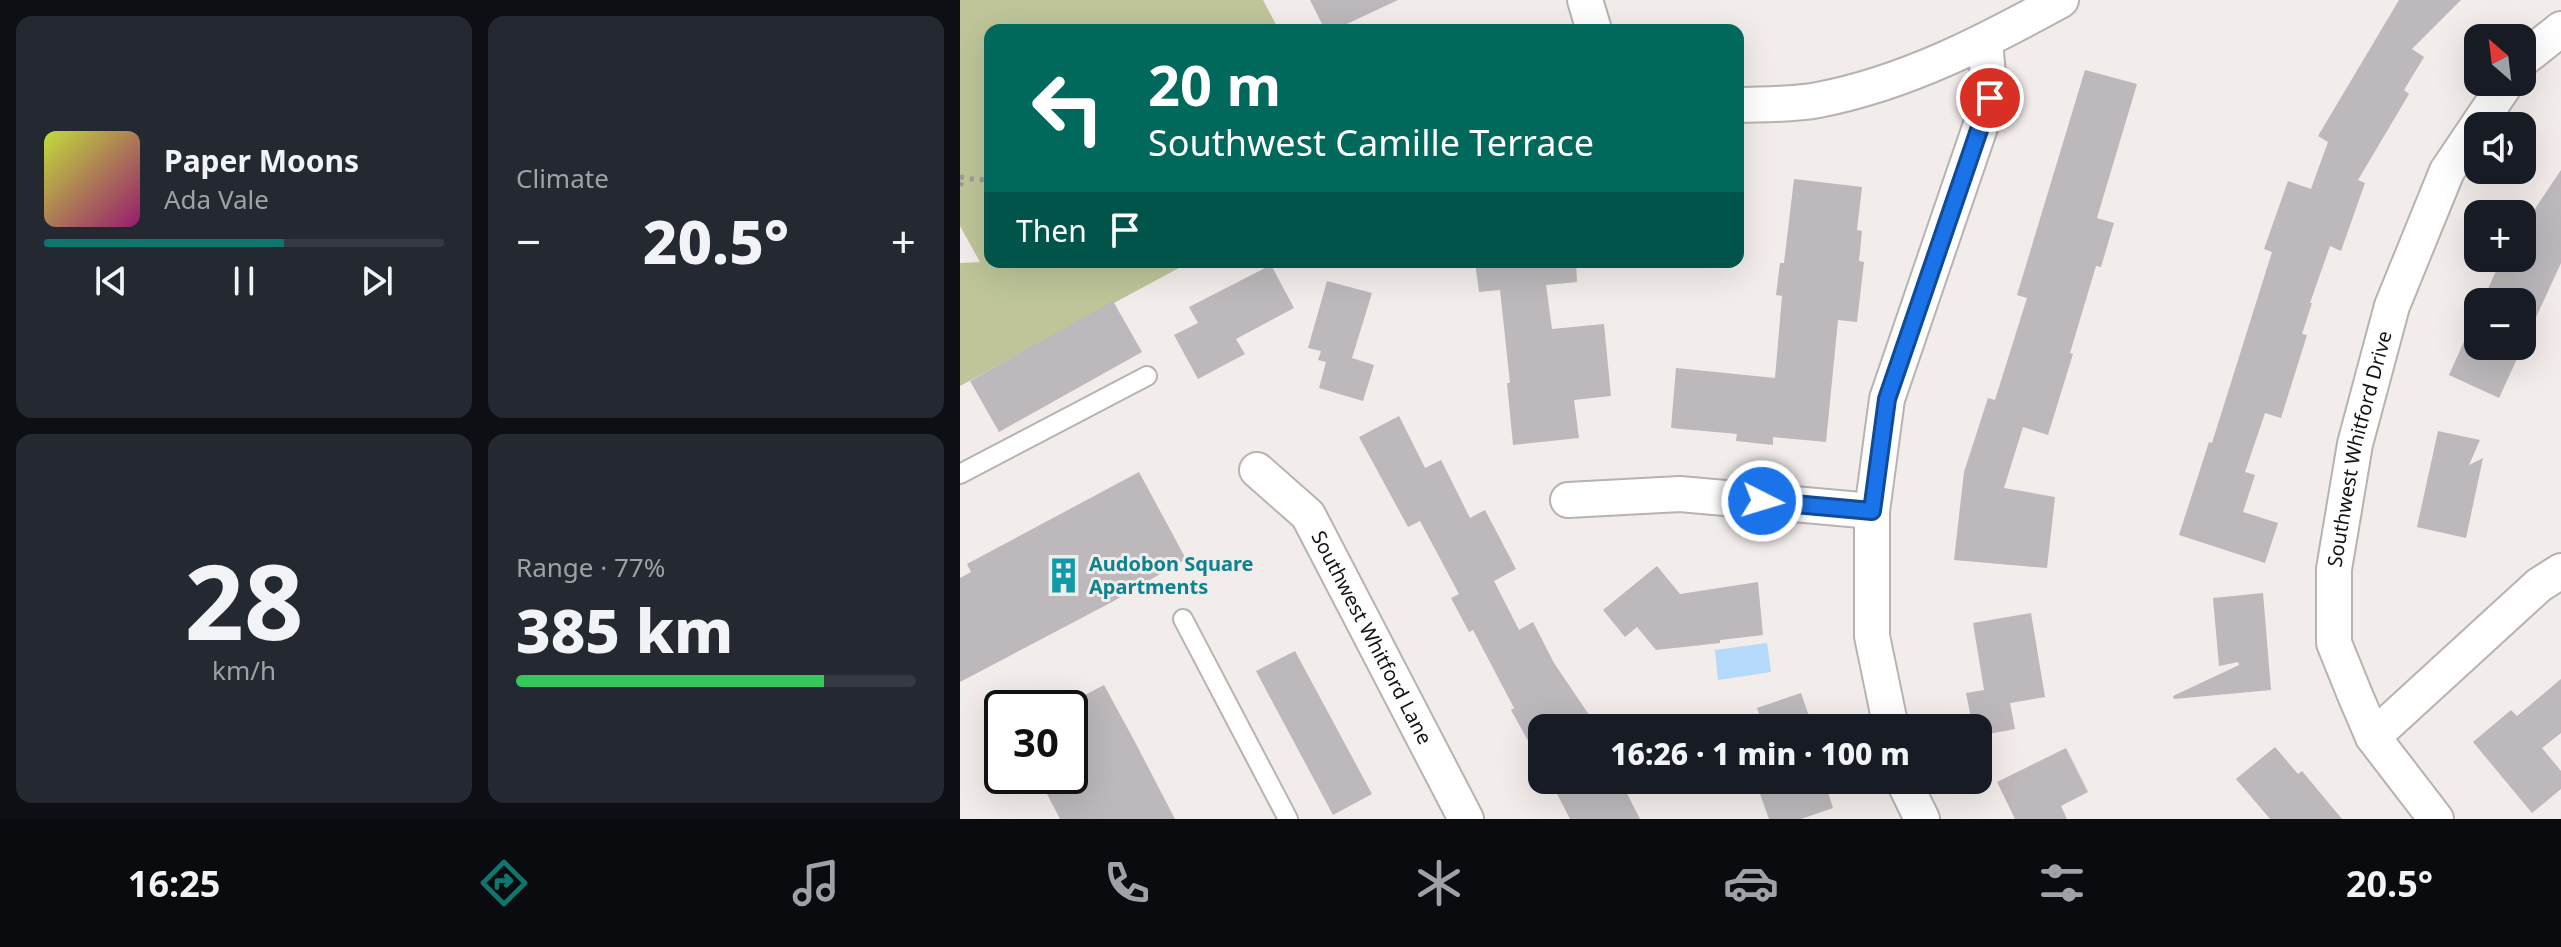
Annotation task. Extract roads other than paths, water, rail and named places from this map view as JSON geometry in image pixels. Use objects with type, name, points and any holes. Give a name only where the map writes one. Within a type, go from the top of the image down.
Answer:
[{"type":"street","points":[[1585,0],[1592,24]]},
{"type":"street","points":[[1744,105],[1800,102],[1890,82],[1985,41],[2061,0]]},
{"type":"street","points":[[2536,49],[2561,29]]},
{"type":"street","points":[[1888,714],[1872,636],[1872,511],[1887,399],[1990,98],[1985,41]]},
{"type":"street","name":"Southwest Whitford Drive","points":[[2436,819],[2373,737],[2334,643],[2334,569],[2355,444],[2392,306],[2447,171],[2498,96]]},
{"type":"street","name":"Southwest Whitford Lane","points":[[1257,470],[1308,515],[1466,819]]},
{"type":"street","points":[[1568,500],[1680,494],[1872,511]]},
{"type":"street","points":[[2373,737],[2539,585],[2561,571]]},
{"type":"street","points":[[1910,794],[1922,819]]},
{"type":"lane","points":[[960,474],[1147,376]]},
{"type":"lane","points":[[1183,619],[1288,819]]},
{"type":"water","points":[[1767,643],[1771,672],[1718,680],[1715,650]]},
{"type":"place","name":"Audobon Square Apartments","points":[[1063,575]]}]
